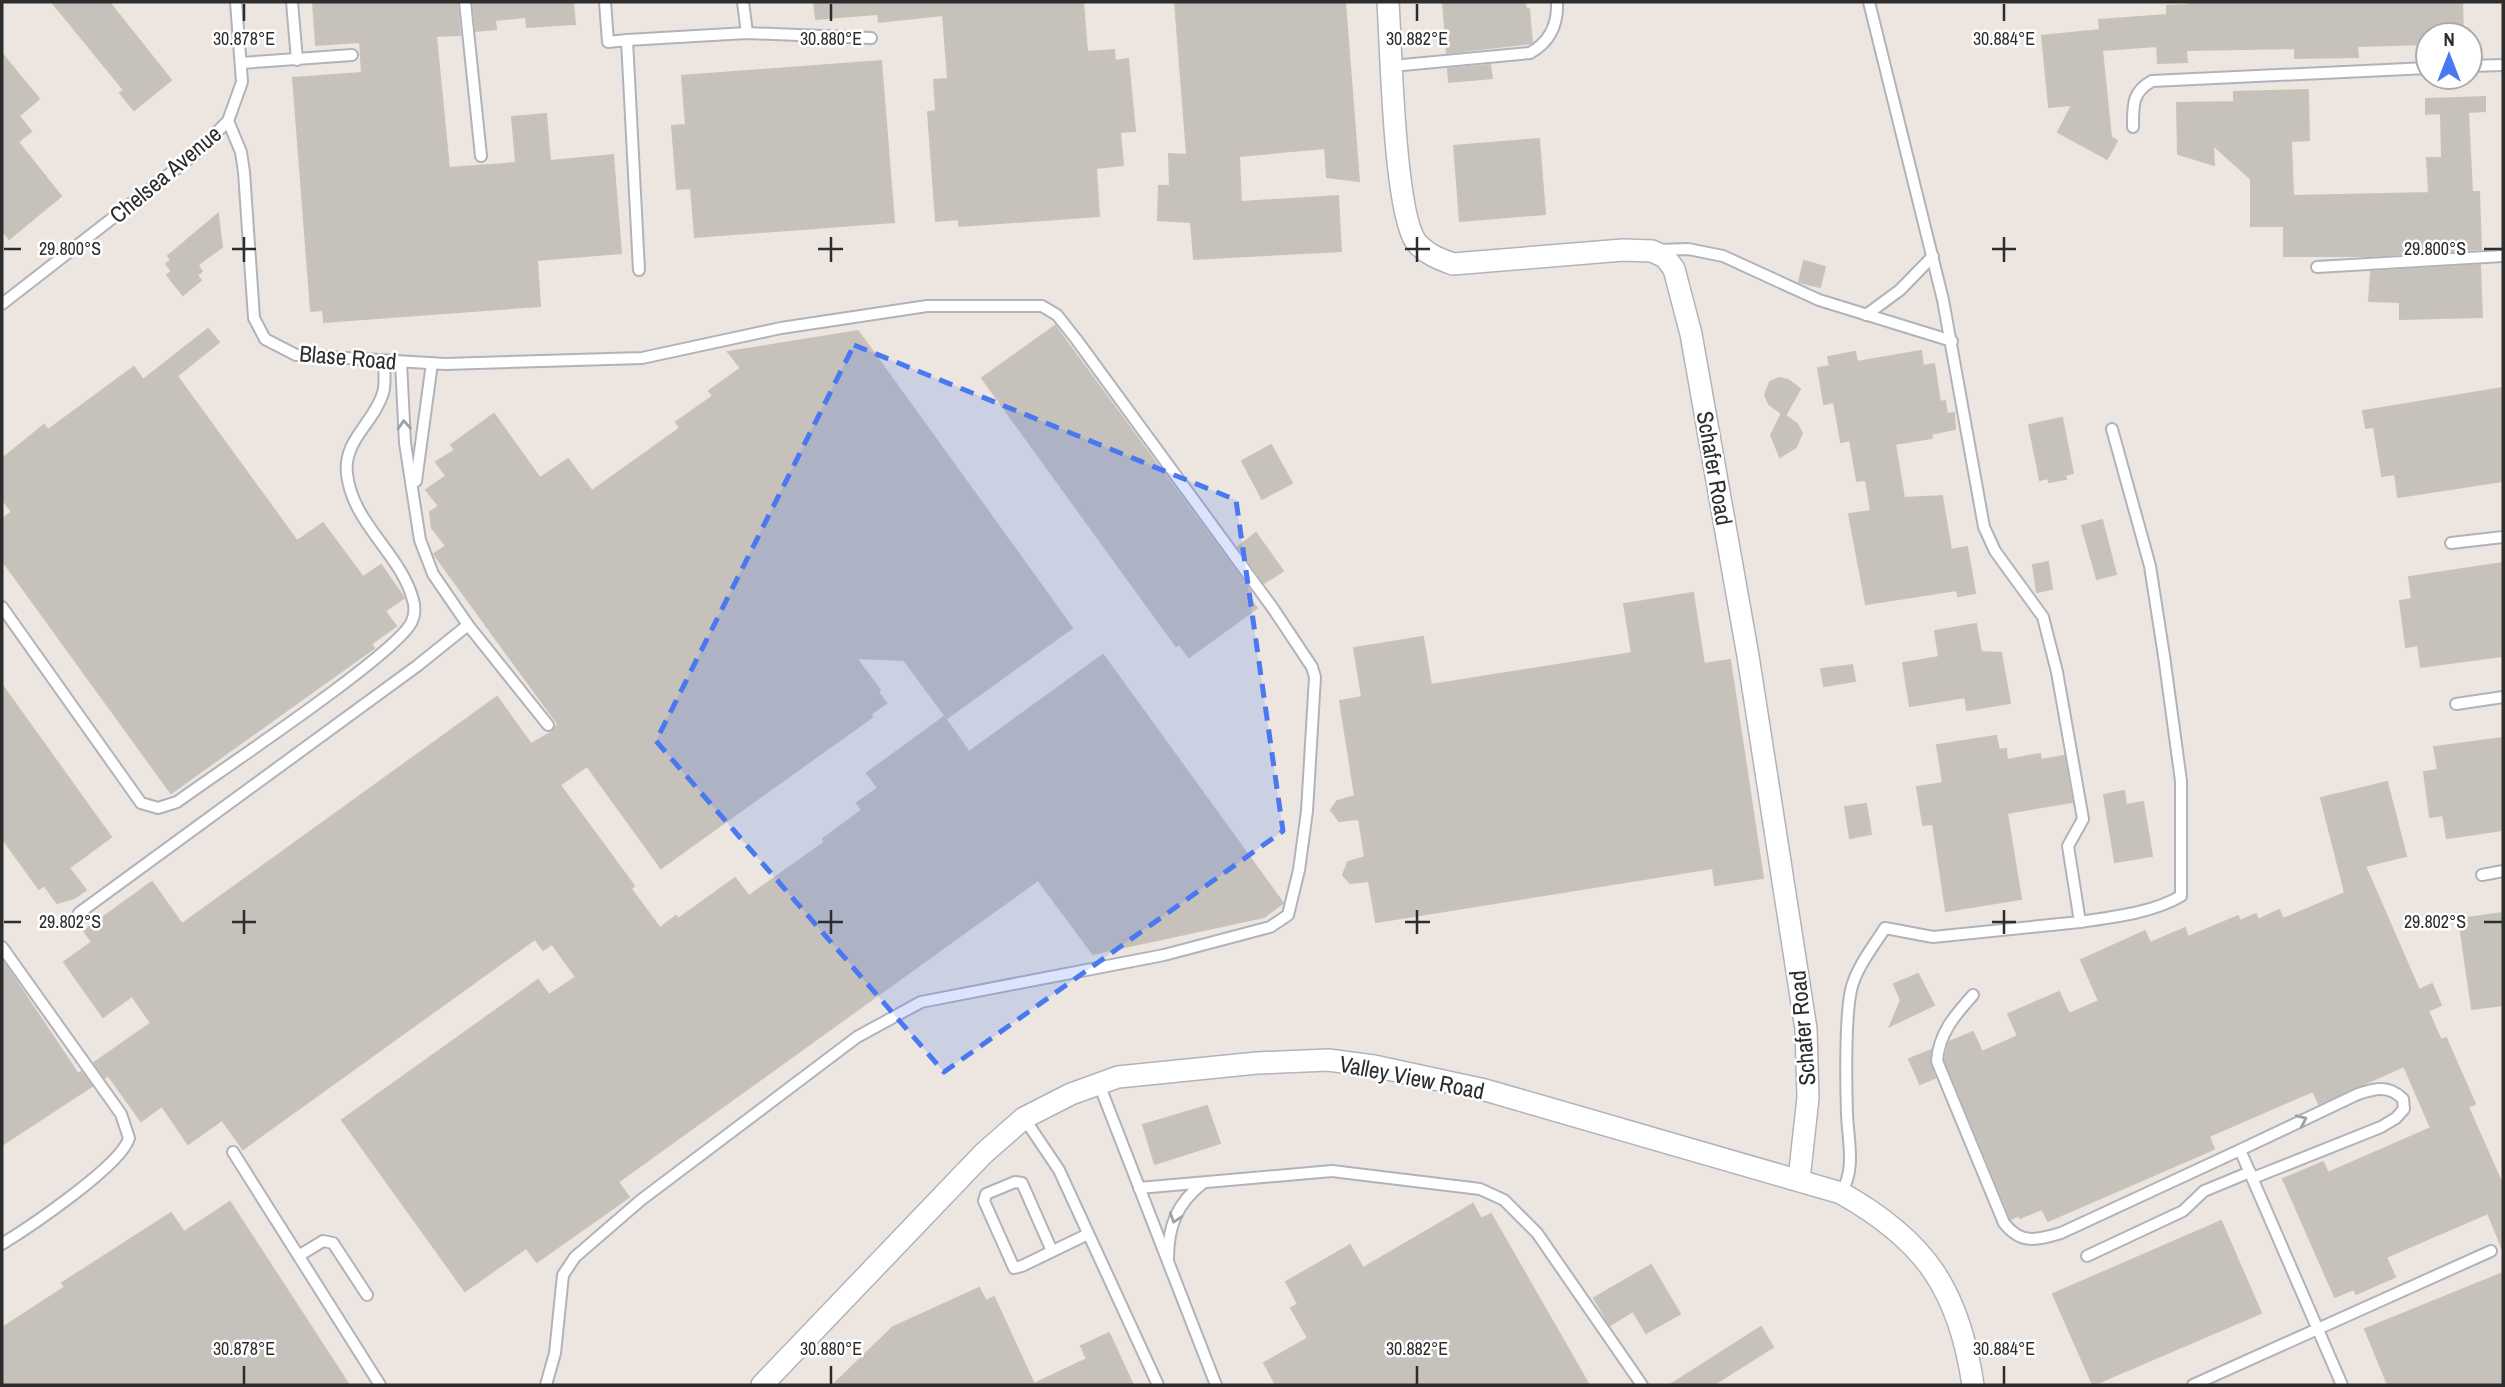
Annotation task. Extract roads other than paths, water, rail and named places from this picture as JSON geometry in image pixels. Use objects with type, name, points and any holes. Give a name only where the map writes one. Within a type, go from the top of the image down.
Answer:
[{"type":"street","points":[[1388,2],[1405,210],[1416,241],[1434,257],[1453,264],[1623,250],[1652,251]]},
{"type":"street","name":"Schafer Road","points":[[1652,251],[1665,257],[1674,269],[1691,334],[1748,656],[1806,1029],[1808,1098],[1799,1179]]},
{"type":"street","name":"Valley View Road","points":[[772,1382],[983,1154],[1024,1118],[1071,1094],[1099,1084],[1157,1071],[1328,1060],[1374,1066],[1485,1090],[1841,1193],[1881,1215],[1914,1245],[1942,1281],[1957,1317],[1973,1385]]},
{"type":"lane","points":[[228,121],[240,94],[241,63],[236,2]]},
{"type":"lane","points":[[292,2],[297,60]]},
{"type":"lane","points":[[465,2],[481,156]]},
{"type":"lane","points":[[605,2],[608,42],[747,33],[871,38]]},
{"type":"lane","points":[[743,2],[747,33]]},
{"type":"lane","points":[[1392,66],[1530,53],[1541,47],[1550,35],[1557,16],[1557,2]]},
{"type":"lane","points":[[1869,2],[1952,341],[1984,527],[1995,551],[2043,617],[2057,672],[2083,819],[2068,846],[2080,922]]},
{"type":"lane","points":[[627,40],[639,270]]},
{"type":"lane","points":[[241,63],[352,55]]},
{"type":"lane","points":[[2484,66],[2503,65]]},
{"type":"lane","points":[[2133,127],[2133,100],[2141,88],[2152,81],[2179,77],[2414,69]]},
{"type":"lane","name":"Chelsea Avenue","points":[[3,299],[195,155],[228,121]]},
{"type":"lane","name":"Blase Road","points":[[228,121],[241,152],[244,172],[254,318],[265,340],[296,355],[445,364],[642,358],[781,328],[927,306],[1042,306],[1057,315],[1092,361],[1272,607],[1312,667],[1315,677],[1307,811],[1299,870],[1288,915],[1270,928],[1164,955],[921,1002],[857,1037],[640,1200],[575,1257],[563,1275],[555,1353],[546,1385]]},
{"type":"lane","points":[[1652,251],[1706,251],[1723,256],[1788,289],[1952,341]]},
{"type":"lane","points":[[1866,315],[1900,290],[1933,256]]},
{"type":"lane","points":[[2317,267],[2503,256]]},
{"type":"lane","points":[[2,607],[141,803],[158,808],[177,802],[382,654],[412,621],[414,601],[408,586],[361,514],[347,474],[349,448],[382,395],[384,361]]},
{"type":"lane","points":[[401,362],[405,443],[414,487],[420,540],[425,556],[442,589],[468,625],[548,725]]},
{"type":"lane","points":[[414,487],[432,363]]},
{"type":"lane","points":[[1841,1193],[1848,1183],[1850,1168],[1847,1112],[1851,989],[1863,963],[1885,928],[1933,937],[2080,922],[2123,915],[2181,896],[2181,781],[2164,656],[2150,566],[2112,429]]},
{"type":"lane","points":[[2451,543],[2503,537]]},
{"type":"lane","points":[[79,913],[417,666],[468,625]]},
{"type":"lane","points":[[2456,704],[2503,697]]},
{"type":"lane","points":[[2482,875],[2503,871]]},
{"type":"lane","points":[[2,947],[121,1114],[129,1138],[127,1147],[110,1162],[2,1244]]},
{"type":"lane","points":[[1973,995],[1950,1020],[1938,1045],[1937,1061],[2004,1223],[2021,1240],[2037,1240],[2061,1233],[2358,1094],[2376,1088],[2393,1090],[2403,1099],[2404,1109],[2396,1118],[2381,1127],[2204,1191],[2183,1211],[2087,1256]]},
{"type":"lane","points":[[1099,1084],[1216,1385]]},
{"type":"lane","points":[[1024,1118],[1051,1156],[1158,1385]]},
{"type":"lane","points":[[2240,1150],[2343,1385]]},
{"type":"lane","points":[[233,1152],[380,1385]]},
{"type":"lane","points":[[1139,1188],[1332,1171],[1444,1182],[1480,1189],[1504,1200],[1537,1233],[1643,1385]]},
{"type":"lane","points":[[1168,1266],[1170,1234],[1179,1205],[1206,1181]]},
{"type":"lane","points":[[1052,1251],[1022,1183],[1015,1182],[986,1194],[984,1201],[1014,1268],[1052,1251],[1088,1234]]},
{"type":"lane","points":[[300,1255],[323,1241],[333,1243],[367,1295]]},
{"type":"lane","points":[[2193,1385],[2491,1251]]}]
